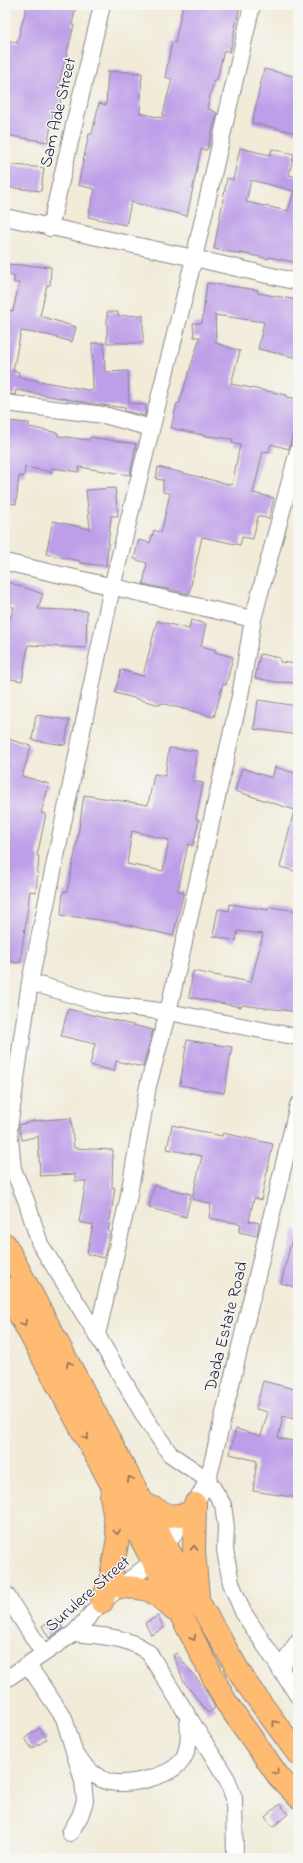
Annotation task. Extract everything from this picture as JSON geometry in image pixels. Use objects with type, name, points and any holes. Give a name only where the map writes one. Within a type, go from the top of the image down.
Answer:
[{"type":"highway","points":[[5,1244],[143,1503],[182,1617],[226,1702],[279,1777],[298,1797]]},
{"type":"highway","points":[[5,1288],[108,1479],[159,1553],[198,1601],[246,1683],[298,1754]]},
{"type":"highway","points":[[102,1602],[111,1577],[118,1538],[108,1479]]},
{"type":"highway","points":[[143,1503],[170,1516],[191,1509],[198,1601]]},
{"type":"highway","points":[[121,1587],[141,1587],[152,1591],[182,1617]]},
{"type":"street","name":"Sam Ade Street","points":[[50,228],[102,5]]},
{"type":"street","points":[[252,5],[194,258],[112,587],[30,982],[9,1128],[13,1169],[26,1200],[40,1244],[97,1335],[146,1419],[170,1454],[208,1480],[223,1505],[226,1527],[225,1550],[230,1583],[243,1612],[298,1696]]},
{"type":"street","points":[[5,217],[298,282]]},
{"type":"street","points":[[5,403],[104,415],[151,428]]},
{"type":"street","points":[[97,1335],[128,1200],[148,1086],[168,1012],[240,696],[253,619],[298,451]]},
{"type":"street","points":[[5,562],[253,619]]},
{"type":"street","points":[[30,982],[103,1004],[168,1012],[298,1037]]},
{"type":"street","name":"Dada Estate Road","points":[[159,1553],[191,1509],[208,1480],[298,1105]]},
{"type":"street","name":"Surulere Street","points":[[5,1680],[74,1633],[102,1602],[159,1553]]},
{"type":"street","points":[[5,1593],[44,1653]]},
{"type":"street","points":[[74,1633],[118,1638],[142,1648],[149,1653],[227,1779],[234,1798],[234,1858]]},
{"type":"street","points":[[280,1670],[298,1641]]},
{"type":"street","points":[[28,1665],[64,1718],[77,1757],[86,1801],[80,1816],[70,1833]]},
{"type":"street","points":[[77,1757],[93,1774],[109,1782],[127,1783],[152,1778],[168,1772],[183,1759],[189,1741],[188,1718]]},
{"type":"building","points":[[27,5],[76,5],[72,25],[74,25],[58,88],[63,89],[58,114],[53,113],[48,142],[5,135],[5,39],[17,43]]},
{"type":"building","points":[[183,5],[240,5],[230,52],[224,50],[217,80],[214,80],[207,108],[217,113],[207,150],[201,149],[187,216],[131,202],[126,225],[88,217],[95,189],[78,185],[89,134],[92,134],[99,103],[106,105],[108,71],[142,73],[140,113],[162,118],[172,79],[165,77],[172,42],[175,43]]},
{"type":"building","points":[[264,69],[298,77],[298,133],[252,123]]},
{"type":"building","points":[[240,148],[270,155],[272,149],[294,154],[289,175],[298,177],[298,263],[214,249],[227,178],[233,180]],"holes":[[[251,180],[294,191],[288,211],[246,202]]]},
{"type":"building","points":[[5,164],[44,168],[41,191],[5,187]]},
{"type":"building","points":[[5,264],[51,267],[50,285],[47,285],[40,316],[76,327],[72,342],[48,335],[21,331],[13,371],[19,372],[18,377],[93,391],[92,343],[104,343],[105,372],[128,371],[129,403],[146,405],[145,416],[125,411],[125,408],[16,390],[15,395],[5,394],[5,340],[9,310],[13,311],[19,283],[14,283],[14,276],[5,275]]},
{"type":"building","points":[[207,283],[258,290],[258,293],[298,300],[298,358],[258,349],[264,322],[215,315],[216,343],[240,351],[231,384],[287,395],[287,397],[298,399],[298,412],[289,449],[271,444],[269,452],[263,451],[253,493],[274,498],[269,519],[258,516],[253,539],[242,537],[240,545],[202,537],[189,594],[143,584],[147,563],[134,559],[139,540],[150,543],[154,530],[161,533],[170,493],[163,492],[163,480],[156,479],[158,467],[232,485],[240,445],[232,443],[233,439],[207,436],[171,428],[177,403],[179,404],[200,337],[194,337],[193,323],[202,323]]},
{"type":"building","points":[[107,312],[118,312],[118,316],[143,315],[143,343],[107,343]]},
{"type":"building","points":[[5,421],[29,423],[29,427],[58,433],[58,436],[89,440],[90,437],[136,444],[130,475],[79,467],[79,472],[52,468],[52,472],[25,467],[24,477],[19,476],[16,504],[5,503]]},
{"type":"building","points":[[115,488],[118,516],[111,516],[106,566],[80,563],[80,561],[46,554],[53,521],[90,529],[86,490]]},
{"type":"building","points":[[5,581],[43,594],[38,609],[87,611],[86,648],[28,645],[22,681],[5,678],[5,634],[14,607],[5,606]]},
{"type":"building","points":[[191,620],[206,624],[201,646],[233,657],[226,685],[223,684],[214,717],[115,693],[121,670],[143,676],[157,621],[189,629]]},
{"type":"building","points":[[260,654],[280,658],[280,662],[298,664],[298,683],[276,682],[255,678]]},
{"type":"building","points":[[258,700],[298,706],[298,735],[254,729]]},
{"type":"building","points":[[36,715],[69,720],[65,745],[32,740]]},
{"type":"building","points":[[5,738],[31,746],[22,776],[49,784],[41,813],[46,814],[37,856],[39,856],[36,892],[30,891],[20,963],[5,961]]},
{"type":"building","points":[[169,748],[197,751],[193,781],[203,783],[196,819],[199,820],[193,846],[188,844],[178,891],[184,892],[173,936],[115,922],[61,915],[63,891],[67,892],[76,848],[84,795],[148,805],[154,774],[165,776]],"holes":[[[132,831],[169,840],[163,871],[127,864]]]},
{"type":"building","points":[[275,767],[298,774],[298,811],[235,791],[242,768],[272,778]]},
{"type":"building","points":[[294,811],[298,811],[298,872],[280,867]]},
{"type":"building","points":[[230,904],[268,910],[269,907],[298,911],[298,1012],[242,1005],[241,1007],[189,997],[193,971],[251,982],[263,934],[238,931],[236,941],[213,936],[218,909],[229,911]]},
{"type":"building","points":[[68,1009],[153,1030],[143,1067],[116,1061],[114,1071],[90,1065],[95,1044],[61,1036]]},
{"type":"building","points":[[187,1040],[232,1047],[224,1093],[180,1085]]},
{"type":"building","points":[[71,1118],[74,1148],[113,1150],[112,1187],[115,1188],[108,1232],[110,1232],[104,1258],[87,1254],[93,1225],[79,1222],[86,1181],[75,1181],[75,1174],[40,1176],[38,1136],[22,1140],[19,1128],[19,1125],[33,1121]]},
{"type":"building","points":[[172,1125],[222,1136],[223,1133],[273,1144],[261,1200],[254,1198],[249,1221],[259,1223],[257,1236],[239,1232],[241,1224],[209,1218],[211,1204],[192,1199],[202,1156],[167,1149]]},
{"type":"building","points":[[154,1185],[191,1194],[186,1217],[149,1208]]},
{"type":"building","points":[[294,1230],[298,1230],[298,1288],[281,1283]]},
{"type":"building","points":[[263,1381],[298,1390],[298,1420],[283,1416],[278,1438],[298,1442],[298,1498],[253,1491],[257,1461],[230,1454],[236,1429],[261,1436],[268,1412],[256,1409]]},
{"type":"building","points":[[158,1616],[164,1628],[151,1635],[145,1623]]},
{"type":"building","points":[[56,1617],[63,1629],[49,1638],[42,1626]]},
{"type":"building","points":[[176,1653],[205,1689],[215,1708],[208,1713],[184,1682],[173,1655]]},
{"type":"building","points":[[39,1728],[47,1739],[32,1749],[25,1738]]},
{"type":"building","points":[[280,1804],[288,1814],[273,1827],[265,1817]]}]
